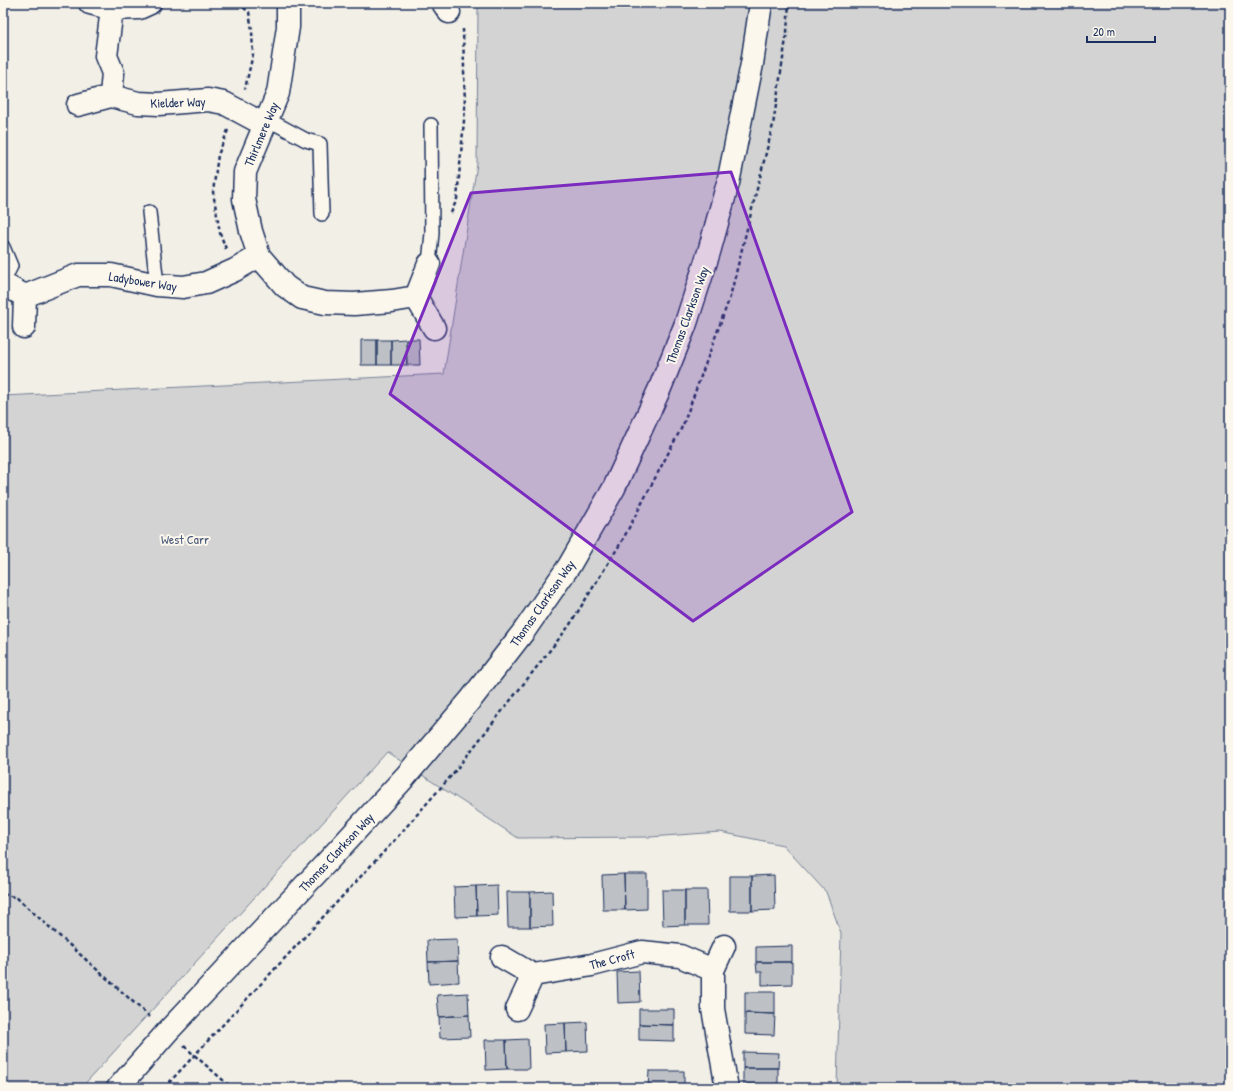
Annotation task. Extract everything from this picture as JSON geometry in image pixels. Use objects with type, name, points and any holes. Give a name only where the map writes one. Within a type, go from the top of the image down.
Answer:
[{"type":"main road","points":[[90,3],[112,9],[139,8],[150,3]]},
{"type":"main road","name":"Thirlmere Way","points":[[288,3],[288,27],[278,93],[245,172],[244,199],[251,231],[259,256],[285,286],[302,298],[325,303],[354,304],[392,301],[416,297]]},
{"type":"main road","name":"Thomas Clarkson Way","points":[[118,1088],[167,1032],[405,778],[472,698],[524,632],[569,566],[614,488],[660,388],[685,326],[709,252],[728,183],[752,64],[761,3]]},
{"type":"main road","points":[[111,96],[113,73],[106,56],[112,9]]},
{"type":"main road","name":"Kielder Way","points":[[78,105],[111,96],[138,103],[159,104],[208,100],[224,103],[266,122]]},
{"type":"main road","name":"Ladybower Way","points":[[25,296],[78,275],[111,274],[157,285],[183,287],[206,283],[259,256]]},
{"type":"main road","points":[[429,264],[416,297],[434,328]]},
{"type":"main road","points":[[3,283],[25,296],[24,327]]},
{"type":"main road","points":[[724,946],[713,970],[713,1009],[726,1088]]},
{"type":"main road","name":"The Croft","points":[[533,975],[592,965],[642,952],[680,956],[713,970]]},
{"type":"main road","points":[[502,957],[533,975],[518,1009]]},
{"type":"lane","points":[[266,122],[306,140],[320,144],[322,214]]},
{"type":"lane","points":[[429,264],[432,233],[431,125]]},
{"type":"lane","points":[[149,212],[157,285]]},
{"type":"lane","points":[[3,247],[11,266],[3,283]]},
{"type":"path","points":[[451,214],[457,199],[466,109],[452,14]]},
{"type":"path","points":[[3,894],[17,898],[232,1088]]},
{"type":"highlighted area","points":[[731,172],[852,512],[693,621],[390,394],[471,193]]},
{"type":"green space","name":"West Carr","points":[[478,3],[1230,3],[1230,1088],[837,1088],[841,933],[826,892],[783,845],[720,832],[650,837],[518,838],[387,752],[81,1088],[3,1088],[3,396],[444,374],[477,164]]},
{"type":"building","points":[[406,339],[419,339],[420,365],[407,365]]},
{"type":"building","points":[[406,339],[407,365],[391,365],[391,340]]},
{"type":"building","points":[[361,340],[377,340],[377,365],[361,365]]},
{"type":"building","points":[[377,340],[391,340],[391,365],[377,365]]},
{"type":"building","points":[[624,874],[625,910],[603,910],[602,875]]},
{"type":"building","points":[[624,874],[647,874],[647,909],[625,910]]},
{"type":"building","points":[[774,875],[775,910],[752,911],[752,876]]},
{"type":"building","points":[[730,876],[752,876],[752,911],[730,911]]},
{"type":"building","points":[[497,885],[498,915],[477,916],[476,886]]},
{"type":"building","points":[[476,886],[477,916],[455,917],[454,887]]},
{"type":"building","points":[[662,890],[685,890],[685,925],[663,926]]},
{"type":"building","points":[[685,890],[707,890],[708,925],[685,925]]},
{"type":"building","points":[[552,891],[553,926],[530,927],[530,892]]},
{"type":"building","points":[[507,892],[530,892],[530,927],[508,927]]},
{"type":"building","points":[[457,939],[458,961],[428,962],[427,940]]},
{"type":"building","points":[[792,946],[792,962],[756,962],[756,947]]},
{"type":"building","points":[[458,961],[459,982],[429,984],[428,962]]},
{"type":"building","points":[[756,962],[792,962],[792,984],[762,985],[762,972],[757,972]]},
{"type":"building","points":[[639,971],[640,1002],[618,1003],[617,972]]},
{"type":"building","points":[[745,992],[775,992],[775,1014],[745,1013]]},
{"type":"building","points":[[468,993],[469,1015],[439,1017],[437,995]]},
{"type":"building","points":[[639,1009],[674,1009],[674,1025],[639,1024]]},
{"type":"building","points":[[745,1013],[775,1014],[774,1035],[745,1034]]},
{"type":"building","points":[[469,1015],[470,1037],[440,1038],[439,1017]]},
{"type":"building","points":[[587,1022],[588,1051],[566,1052],[565,1023]]},
{"type":"building","points":[[565,1023],[566,1052],[545,1053],[544,1024]]},
{"type":"building","points":[[639,1024],[674,1025],[674,1041],[639,1040]]},
{"type":"building","points":[[528,1039],[529,1069],[507,1069],[506,1040]]},
{"type":"building","points":[[485,1040],[506,1040],[507,1069],[486,1070]]},
{"type":"building","points":[[743,1052],[779,1053],[778,1068],[743,1068]]},
{"type":"building","points":[[743,1068],[778,1068],[778,1085],[743,1084]]},
{"type":"building","points":[[649,1071],[684,1071],[684,1088],[648,1088]]}]
